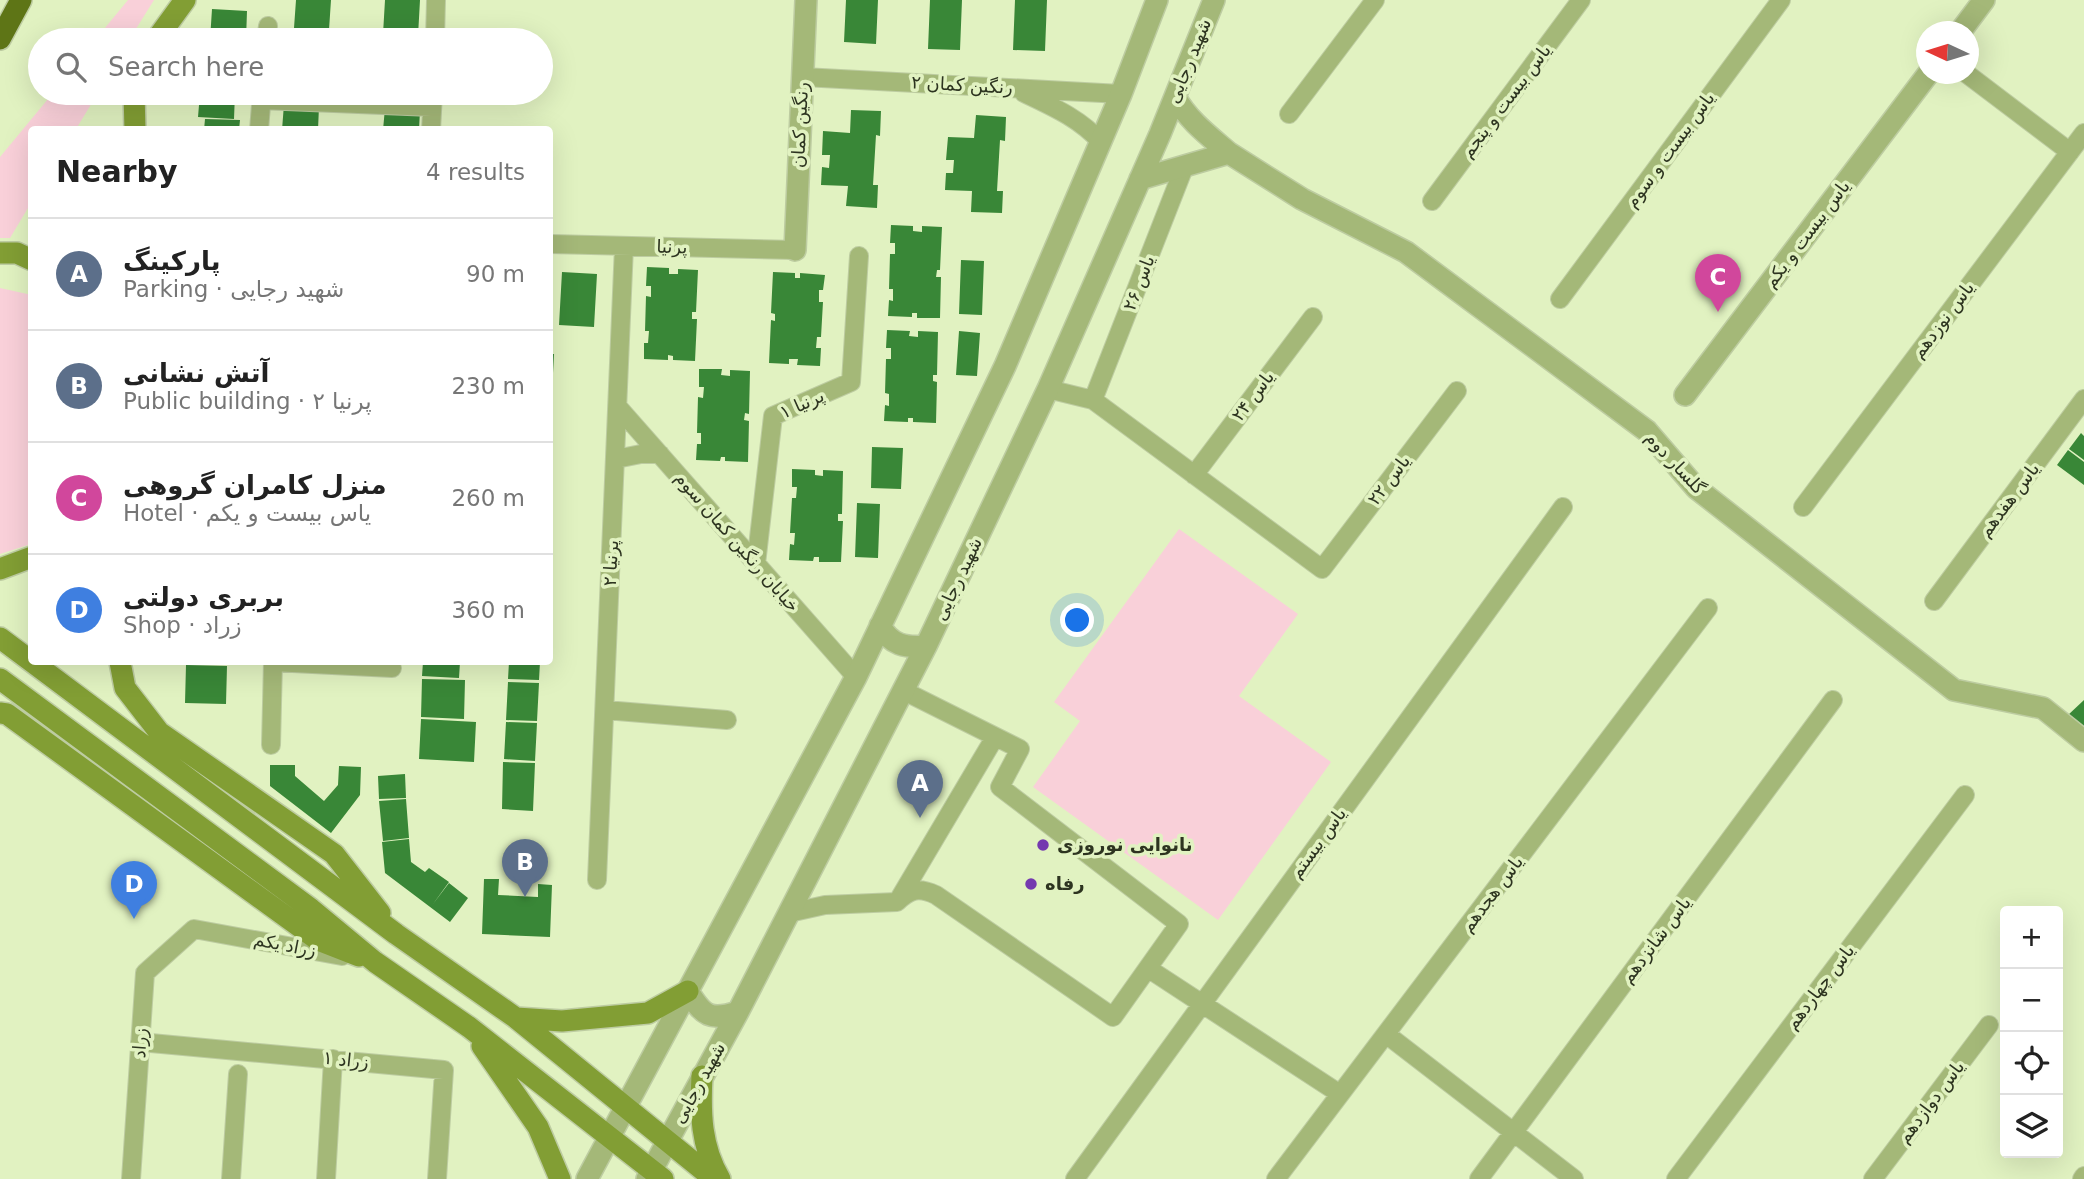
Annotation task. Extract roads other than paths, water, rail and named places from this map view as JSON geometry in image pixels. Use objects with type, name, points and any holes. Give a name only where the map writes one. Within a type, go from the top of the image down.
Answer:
[{"type":"highway","points":[[0,16],[13,0]]},
{"type":"highway","points":[[0,40],[21,0]]},
{"type":"main road","points":[[165,28],[185,0]]},
{"type":"main road","points":[[134,105],[135,126]]},
{"type":"main road","points":[[0,253],[16,253],[28,258]]},
{"type":"main road","points":[[0,569],[28,558]]},
{"type":"main road","points":[[0,638],[28,659]]},
{"type":"main road","points":[[36,665],[396,934],[516,1018],[714,1179]]},
{"type":"main road","points":[[121,665],[125,688],[159,732],[334,854],[396,934]]},
{"type":"main road","points":[[0,679],[311,909],[375,962],[469,1027],[608,1136],[654,1176]]},
{"type":"main road","points":[[0,713],[7,714],[318,940],[375,962]]},
{"type":"main road","points":[[516,1018],[562,1021],[648,1013],[688,991]]},
{"type":"main road","points":[[469,1027],[538,1127],[560,1179]]},
{"type":"main road","points":[[702,1076],[703,1135],[708,1154],[720,1179]]},
{"type":"street","points":[[435,28],[436,0]]},
{"type":"street","name":"رنگین کمان","points":[[795,250],[806,0]]},
{"type":"street","points":[[587,1179],[856,677],[1005,366],[1121,94],[1157,0]]},
{"type":"street","name":"شهید رجایی","points":[[654,1176],[667,1141],[738,1012],[926,646],[1048,388],[1140,179],[1214,0]]},
{"type":"street","points":[[1289,114],[1375,0]]},
{"type":"street","name":"یاس بیست و پنجم","points":[[1432,201],[1581,0]]},
{"type":"street","name":"یاس بیست و سوم","points":[[1560,299],[1781,0]]},
{"type":"street","points":[[1968,21],[1984,0]]},
{"type":"street","name":"رنگین کمان ۲","points":[[803,77],[1121,94]]},
{"type":"street","points":[[1979,83],[2070,152]]},
{"type":"street","name":"یاس بیست و یکم","points":[[1685,396],[1920,84]]},
{"type":"street","points":[[1014,88],[1066,113],[1086,126],[1101,142]]},
{"type":"street","name":"گلسار دوم","points":[[1175,97],[1196,126],[1229,153],[1302,199],[1406,253],[1647,431],[1696,488],[1954,690],[2043,708],[2084,741]]},
{"type":"street","points":[[259,126],[261,105]]},
{"type":"street","points":[[431,126],[432,105]]},
{"type":"street","name":"یاس نوزدهم","points":[[1803,507],[2084,133]]},
{"type":"street","points":[[1140,179],[1229,153]]},
{"type":"street","name":"یاس ۲۶","points":[[1093,400],[1185,165]]},
{"type":"street","name":"پرنیا","points":[[553,244],[795,250]]},
{"type":"street","name":"پرنیا ۲","points":[[597,880],[624,246]]},
{"type":"street","name":"پرنیا ۱","points":[[756,564],[773,416],[851,382],[859,256]]},
{"type":"street","name":"یاس ۲۴","points":[[1194,475],[1312,317]]},
{"type":"street","points":[[1048,388],[1093,400],[1194,475]]},
{"type":"street","name":"یاس ۲۲","points":[[1194,475],[1322,569],[1457,391]]},
{"type":"street","name":"یاس هفدهم","points":[[1934,601],[2084,399]]},
{"type":"street","name":"خیابان رنگین کمان سوم","points":[[618,407],[856,677]]},
{"type":"street","points":[[616,459],[641,454],[660,454]]},
{"type":"street","name":"یاس بیستم","points":[[1075,1179],[1563,507]]},
{"type":"street","name":"یاس هجدهم","points":[[1276,1179],[1709,608]]},
{"type":"street","points":[[880,626],[898,645],[910,648],[926,646]]},
{"type":"street","points":[[271,745],[274,665]]},
{"type":"street","points":[[333,665],[392,668]]},
{"type":"street","points":[[789,913],[825,905],[897,902],[906,892],[921,888],[936,895],[1113,1017],[1180,924],[1000,787],[1020,749],[904,691]]},
{"type":"street","name":"یاس شانزدهم","points":[[1479,1179],[1833,701]]},
{"type":"street","points":[[605,710],[727,720]]},
{"type":"street","points":[[897,902],[995,737]]},
{"type":"street","name":"یاس چهاردهم","points":[[1676,1179],[1965,795]]},
{"type":"street","name":"زراد یکم","points":[[194,929],[375,962]]},
{"type":"street","name":"زراد","points":[[131,1179],[145,973],[194,929]]},
{"type":"street","points":[[1149,969],[1340,1094]]},
{"type":"street","points":[[688,991],[706,1014],[720,1018],[738,1012]]},
{"type":"street","name":"یاس دوازدهم","points":[[1873,1179],[1989,1025]]},
{"type":"street","points":[[1386,1034],[1574,1179]]},
{"type":"street","name":"زراد ۱","points":[[140,1042],[444,1070],[437,1179]]},
{"type":"street","points":[[326,1179],[333,1059]]},
{"type":"street","points":[[231,1179],[238,1074]]},
{"type":"place","name":"منزل کامران گروهی","points":[[1718,312]]},
{"type":"place","name":"پارکینگ","points":[[920,818]]},
{"type":"place","name":"نانوایی نوروزی","points":[[1043,845]]},
{"type":"place","name":"رفاه","points":[[1031,884]]},
{"type":"place","name":"آتش نشانی","points":[[525,897]]},
{"type":"place","name":"بربری دولتی","points":[[134,919]]}]
